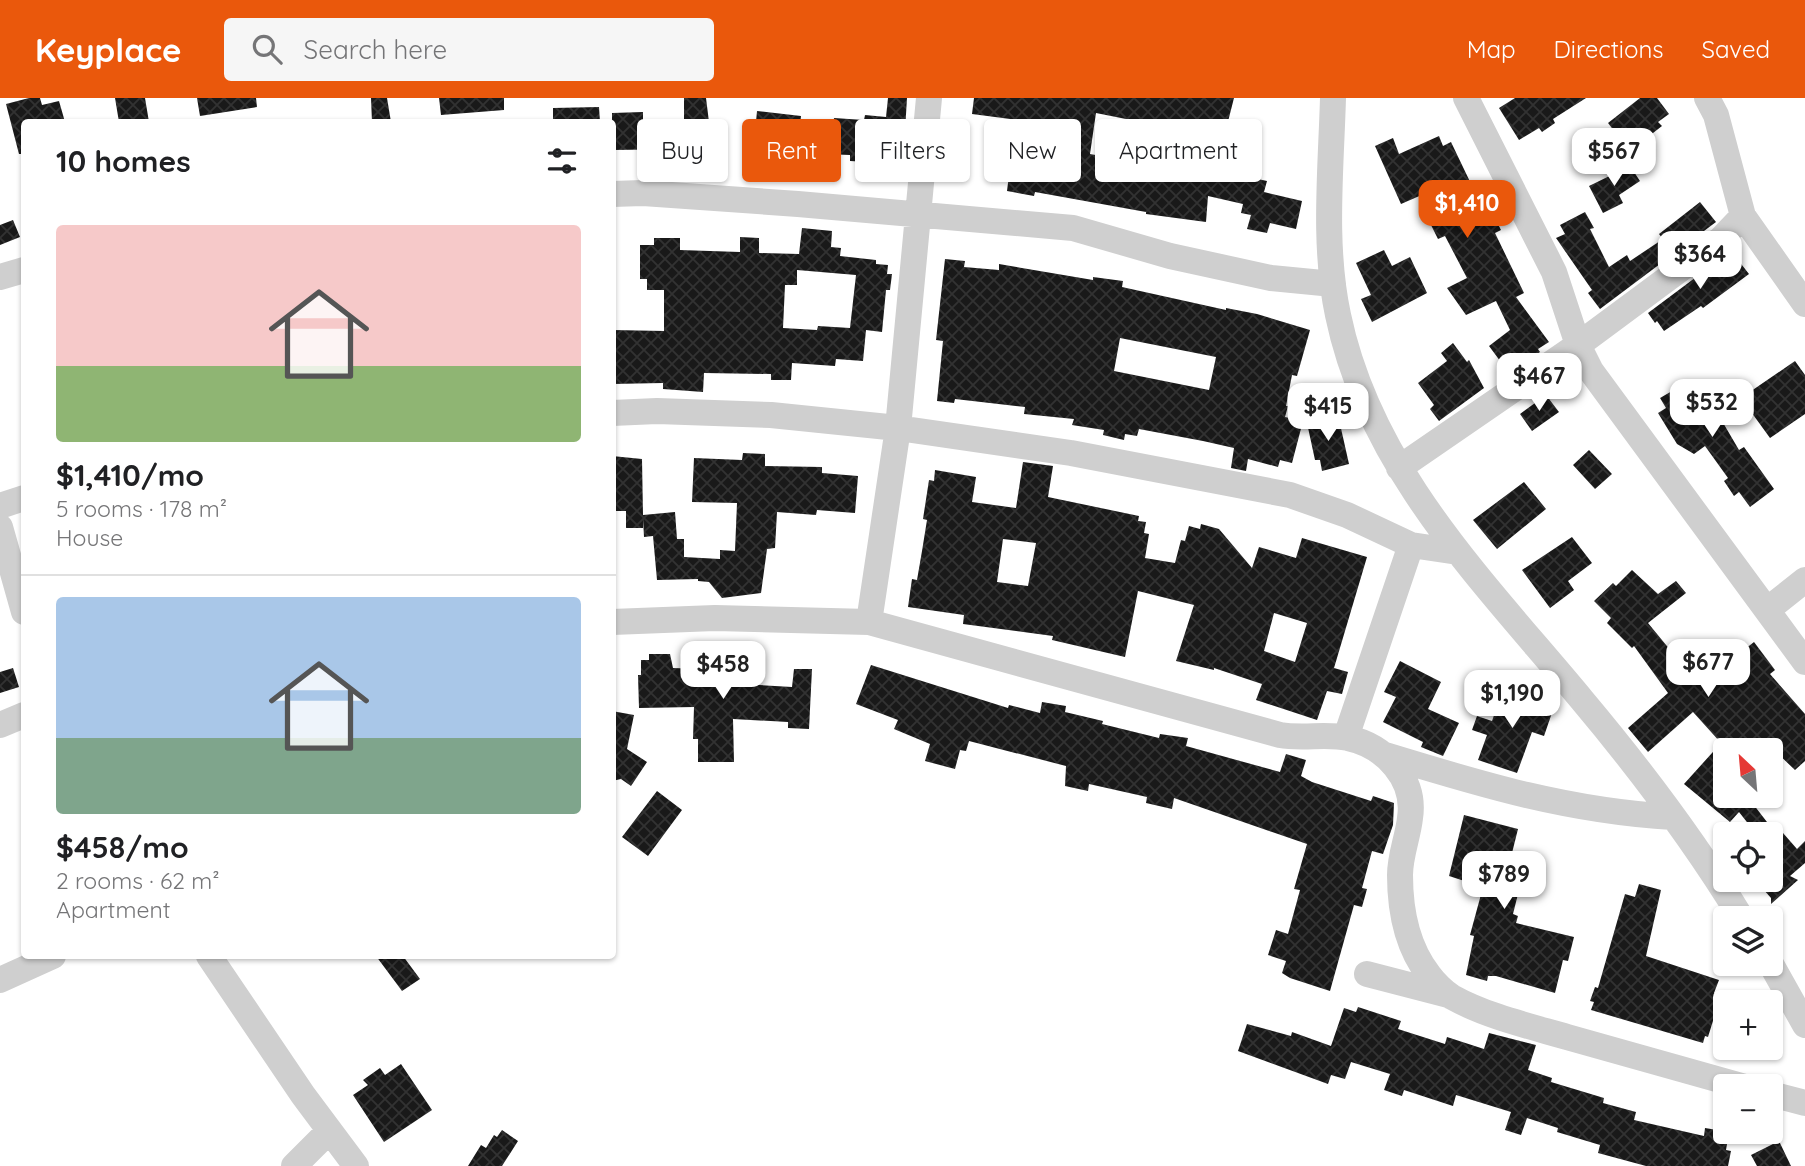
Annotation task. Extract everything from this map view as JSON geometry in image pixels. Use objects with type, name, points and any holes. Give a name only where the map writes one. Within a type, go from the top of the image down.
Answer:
[{"type":"street","points":[[869,622],[898,428],[929,98]]},
{"type":"street","points":[[1333,98],[1330,244],[1333,284],[1354,374],[1399,468],[1458,552],[1585,704],[1673,817],[1733,906]]},
{"type":"street","points":[[1466,98],[1554,272],[1578,345],[1610,401],[1805,663]]},
{"type":"street","points":[[1707,98],[1716,115],[1743,216],[1805,304]]},
{"type":"street","points":[[616,194],[643,193],[1073,228],[1208,265],[1271,278],[1333,284]]},
{"type":"street","points":[[1399,468],[1578,345],[1721,239],[1743,216]]},
{"type":"street","points":[[0,277],[21,271]]},
{"type":"street","points":[[616,412],[771,415],[898,428],[1071,453],[1290,495],[1347,515],[1411,545],[1458,552]]},
{"type":"street","points":[[0,506],[21,499]]},
{"type":"street","points":[[0,527],[21,601]]},
{"type":"street","points":[[1346,737],[1411,545]]},
{"type":"street","points":[[1767,610],[1805,580]]},
{"type":"street","points":[[616,622],[715,618],[869,622],[1280,735],[1314,739],[1346,737],[1384,755],[1540,800],[1625,814],[1673,817]]},
{"type":"street","points":[[0,725],[21,716]]},
{"type":"street","points":[[1384,755],[1403,777],[1411,804],[1400,872],[1401,906],[1408,934],[1429,976],[1450,996]]},
{"type":"street","points":[[0,980],[46,959]]},
{"type":"street","points":[[211,959],[328,1131],[356,1166]]},
{"type":"street","points":[[1367,974],[1450,996],[1530,1026],[1713,1078]]},
{"type":"street","points":[[1778,976],[1805,1025]]},
{"type":"street","points":[[1783,1097],[1805,1103]]},
{"type":"street","points":[[294,1166],[328,1131]]},
{"type":"building","points":[[29,98],[40,98],[42,105],[59,101],[64,119],[21,119],[19,154],[6,104]]},
{"type":"building","points":[[115,98],[145,98],[148,119],[118,119]]},
{"type":"building","points":[[197,98],[256,98],[257,107],[200,116]]},
{"type":"building","points":[[371,98],[387,98],[390,119],[372,119]]},
{"type":"building","points":[[439,98],[504,98],[504,110],[441,115]]},
{"type":"building","points":[[684,98],[706,98],[709,119],[684,119]]},
{"type":"building","points":[[888,98],[907,98],[906,119],[864,119],[865,115],[886,117]]},
{"type":"building","points":[[974,98],[1234,98],[1229,119],[1126,119],[1096,113],[1090,154],[1095,155],[1095,182],[1267,181],[1264,192],[1302,201],[1296,229],[1270,223],[1267,233],[1247,229],[1251,215],[1241,213],[1243,204],[1208,196],[1206,222],[1146,214],[1035,192],[1034,196],[1007,191],[1008,182],[1081,182],[1081,119],[1010,119],[972,114]]},
{"type":"building","points":[[1515,98],[1586,98],[1553,119],[1555,123],[1542,132],[1539,128],[1519,140],[1499,108]]},
{"type":"building","points":[[1640,98],[1657,98],[1669,114],[1658,122],[1662,126],[1644,140],[1649,145],[1634,157],[1608,123]]},
{"type":"building","points":[[599,107],[600,119],[553,119],[553,108]]},
{"type":"building","points":[[757,111],[801,116],[801,119],[756,119]]},
{"type":"building","points":[[643,112],[643,119],[637,119],[637,150],[616,150],[616,119],[612,119],[612,113]]},
{"type":"building","points":[[834,118],[855,119],[855,161],[850,161],[850,155],[841,155],[841,119]]},
{"type":"building","points":[[1439,136],[1443,146],[1451,142],[1473,188],[1482,184],[1502,222],[1498,224],[1501,230],[1495,233],[1524,293],[1516,297],[1549,342],[1538,349],[1540,352],[1509,373],[1489,346],[1510,330],[1496,301],[1466,315],[1447,288],[1467,278],[1445,236],[1438,239],[1431,225],[1438,221],[1424,194],[1401,204],[1375,146],[1393,138],[1399,154]]},
{"type":"building","points":[[1630,166],[1640,181],[1619,195],[1623,203],[1603,213],[1589,186]]},
{"type":"building","points":[[1700,202],[1716,222],[1600,309],[1588,293],[1592,290],[1556,238],[1565,234],[1560,225],[1585,212],[1594,228],[1590,229],[1609,267],[1627,255],[1630,261],[1663,239],[1659,234]]},
{"type":"building","points":[[13,220],[20,237],[0,245],[0,225]]},
{"type":"building","points":[[802,228],[832,231],[831,247],[841,248],[840,256],[876,260],[876,264],[888,265],[887,274],[892,274],[890,290],[886,290],[882,332],[866,330],[863,361],[836,359],[835,366],[792,363],[791,380],[771,380],[771,374],[704,373],[703,392],[663,389],[663,383],[616,384],[616,330],[664,331],[664,290],[647,290],[647,279],[640,279],[640,245],[654,245],[654,238],[680,238],[680,250],[740,252],[740,237],[759,238],[759,253],[799,254]],"holes":[[[797,270],[856,275],[850,328],[783,328],[785,285],[797,285]]]},
{"type":"building","points":[[1384,250],[1392,266],[1410,257],[1427,293],[1372,322],[1361,299],[1371,295],[1356,263]]},
{"type":"building","points":[[1731,251],[1749,274],[1703,308],[1701,306],[1664,331],[1657,321],[1655,323],[1648,313]]},
{"type":"building","points":[[945,259],[965,261],[964,267],[999,270],[999,264],[1093,280],[1093,277],[1123,281],[1122,287],[1226,310],[1257,314],[1310,330],[1297,376],[1292,375],[1286,406],[1285,417],[1303,421],[1292,463],[1280,460],[1278,467],[1248,459],[1246,471],[1231,468],[1234,448],[1139,429],[1137,436],[1125,434],[1124,440],[1103,435],[1104,430],[1072,425],[1074,419],[1024,414],[1025,407],[955,399],[954,403],[937,401],[943,341],[936,340]],"holes":[[[1120,338],[1216,357],[1209,390],[1114,371]]]},
{"type":"building","points":[[1453,343],[1467,362],[1469,360],[1484,388],[1439,421],[1430,409],[1434,405],[1418,383],[1447,361],[1441,353]]},
{"type":"building","points":[[1795,361],[1805,375],[1805,414],[1770,438],[1741,398]]},
{"type":"building","points":[[1691,380],[1708,398],[1714,395],[1728,417],[1722,421],[1739,450],[1744,447],[1774,489],[1750,507],[1739,492],[1734,496],[1724,481],[1728,478],[1705,446],[1694,454],[1677,444],[1658,413],[1666,408],[1660,398]]},
{"type":"building","points":[[1546,395],[1559,412],[1532,431],[1520,414]]},
{"type":"building","points":[[1338,415],[1349,464],[1322,471],[1320,460],[1315,460],[1307,423]]},
{"type":"building","points":[[1589,450],[1612,474],[1595,489],[1573,465]]},
{"type":"building","points":[[743,453],[765,454],[765,466],[822,467],[822,473],[858,476],[855,513],[817,510],[816,515],[777,512],[775,548],[767,549],[761,593],[722,598],[709,582],[698,579],[657,580],[653,536],[644,537],[643,519],[643,528],[626,528],[626,511],[616,511],[616,456],[642,459],[643,515],[675,512],[677,539],[684,539],[684,557],[720,559],[720,550],[735,551],[737,503],[692,502],[694,458],[742,460]]},
{"type":"building","points":[[1023,462],[1053,466],[1048,497],[1139,516],[1138,521],[1146,522],[1144,533],[1149,534],[1145,558],[1175,563],[1181,540],[1185,541],[1189,526],[1200,529],[1201,524],[1219,529],[1252,568],[1259,547],[1296,558],[1302,538],[1367,557],[1334,668],[1348,672],[1342,694],[1327,691],[1317,720],[1256,700],[1262,684],[1214,668],[1176,661],[1194,605],[1138,591],[1125,657],[1052,640],[1053,636],[963,624],[964,615],[908,607],[912,579],[917,580],[922,551],[927,520],[923,519],[929,480],[934,481],[935,470],[976,477],[972,502],[1016,508]],"holes":[[[1003,539],[1036,543],[1028,586],[997,582]],[[1274,613],[1307,623],[1295,662],[1264,651]]]},
{"type":"building","points":[[1524,482],[1546,509],[1497,549],[1473,520]]},
{"type":"building","points":[[1572,537],[1592,563],[1568,581],[1574,590],[1550,608],[1522,570]]},
{"type":"building","points":[[1632,570],[1658,594],[1676,581],[1686,593],[1648,623],[1699,685],[1754,642],[1775,670],[1770,674],[1805,714],[1805,761],[1795,770],[1783,759],[1783,738],[1716,738],[1693,712],[1648,752],[1628,728],[1668,693],[1634,646],[1632,648],[1607,623],[1611,618],[1594,601],[1613,583],[1616,586]]},
{"type":"building","points":[[649,654],[670,654],[673,668],[760,671],[759,685],[792,687],[794,669],[812,669],[809,729],[788,728],[788,722],[733,719],[734,762],[698,762],[698,739],[693,739],[694,707],[639,708],[638,675],[641,675],[641,660],[649,660]]},
{"type":"building","points":[[1400,661],[1441,682],[1428,709],[1459,723],[1443,756],[1421,747],[1423,742],[1383,722],[1396,697],[1384,692]]},
{"type":"building","points":[[871,665],[1008,708],[1009,705],[1040,713],[1042,702],[1066,706],[1065,712],[1103,721],[1102,724],[1159,738],[1160,734],[1188,738],[1186,746],[1280,772],[1286,754],[1306,760],[1301,776],[1312,782],[1371,801],[1373,796],[1394,803],[1393,825],[1383,854],[1372,851],[1362,888],[1367,889],[1362,907],[1354,905],[1330,991],[1290,978],[1282,973],[1286,961],[1268,955],[1276,930],[1288,934],[1300,890],[1294,889],[1307,844],[1174,798],[1172,809],[1146,803],[1147,797],[1089,784],[1088,791],[1065,786],[1066,766],[969,741],[966,751],[960,750],[955,769],[925,761],[930,744],[894,729],[898,720],[856,704]]},
{"type":"building","points":[[13,668],[19,687],[0,693],[0,672]]},
{"type":"building","points":[[1503,690],[1554,707],[1544,736],[1532,732],[1517,773],[1478,760],[1487,735],[1472,730],[1477,716],[1492,721]]},
{"type":"building","points":[[616,712],[634,715],[627,749],[647,762],[631,786],[621,779],[616,780]]},
{"type":"building","points":[[1713,752],[1713,808],[1684,784]]},
{"type":"building","points":[[657,791],[682,810],[648,856],[622,837]]},
{"type":"building","points":[[1713,808],[1756,808],[1767,822],[1747,822],[1739,812],[1730,822]]},
{"type":"building","points":[[1464,815],[1518,829],[1511,857],[1526,862],[1513,914],[1518,916],[1516,923],[1574,937],[1568,961],[1563,960],[1555,993],[1496,976],[1488,976],[1487,981],[1466,975],[1474,936],[1470,935],[1483,887],[1449,876]]},
{"type":"building","points":[[1783,833],[1797,849],[1805,841],[1805,863],[1790,876],[1798,880],[1771,904],[1771,898],[1766,892],[1783,892]]},
{"type":"building","points":[[1639,884],[1661,890],[1646,956],[1719,980],[1713,990],[1713,1021],[1703,1043],[1591,1010],[1594,1002],[1590,1001],[1595,987],[1598,988],[1625,894],[1635,897]]},
{"type":"building","points":[[378,959],[405,959],[420,979],[402,991]]},
{"type":"building","points":[[1358,1007],[1401,1021],[1398,1029],[1445,1044],[1447,1037],[1484,1049],[1489,1033],[1536,1045],[1528,1070],[1552,1078],[1551,1082],[1604,1098],[1603,1103],[1636,1112],[1634,1120],[1704,1136],[1705,1128],[1713,1129],[1713,1144],[1727,1144],[1726,1150],[1731,1151],[1728,1166],[1646,1166],[1598,1153],[1600,1145],[1557,1132],[1558,1128],[1527,1118],[1521,1135],[1505,1130],[1511,1112],[1456,1095],[1453,1106],[1404,1090],[1402,1096],[1384,1090],[1390,1074],[1351,1062],[1345,1079],[1331,1075],[1328,1084],[1238,1051],[1247,1024],[1291,1036],[1292,1032],[1331,1046],[1344,1008],[1356,1012]]},
{"type":"building","points":[[401,1064],[432,1110],[384,1142],[353,1095],[368,1085],[363,1080],[380,1068],[385,1075]]},
{"type":"building","points":[[502,1130],[518,1141],[502,1166],[468,1166],[481,1145],[486,1148],[494,1135],[497,1137]]},
{"type":"building","points":[[1773,1144],[1780,1144],[1791,1166],[1757,1166],[1751,1155]]}]
